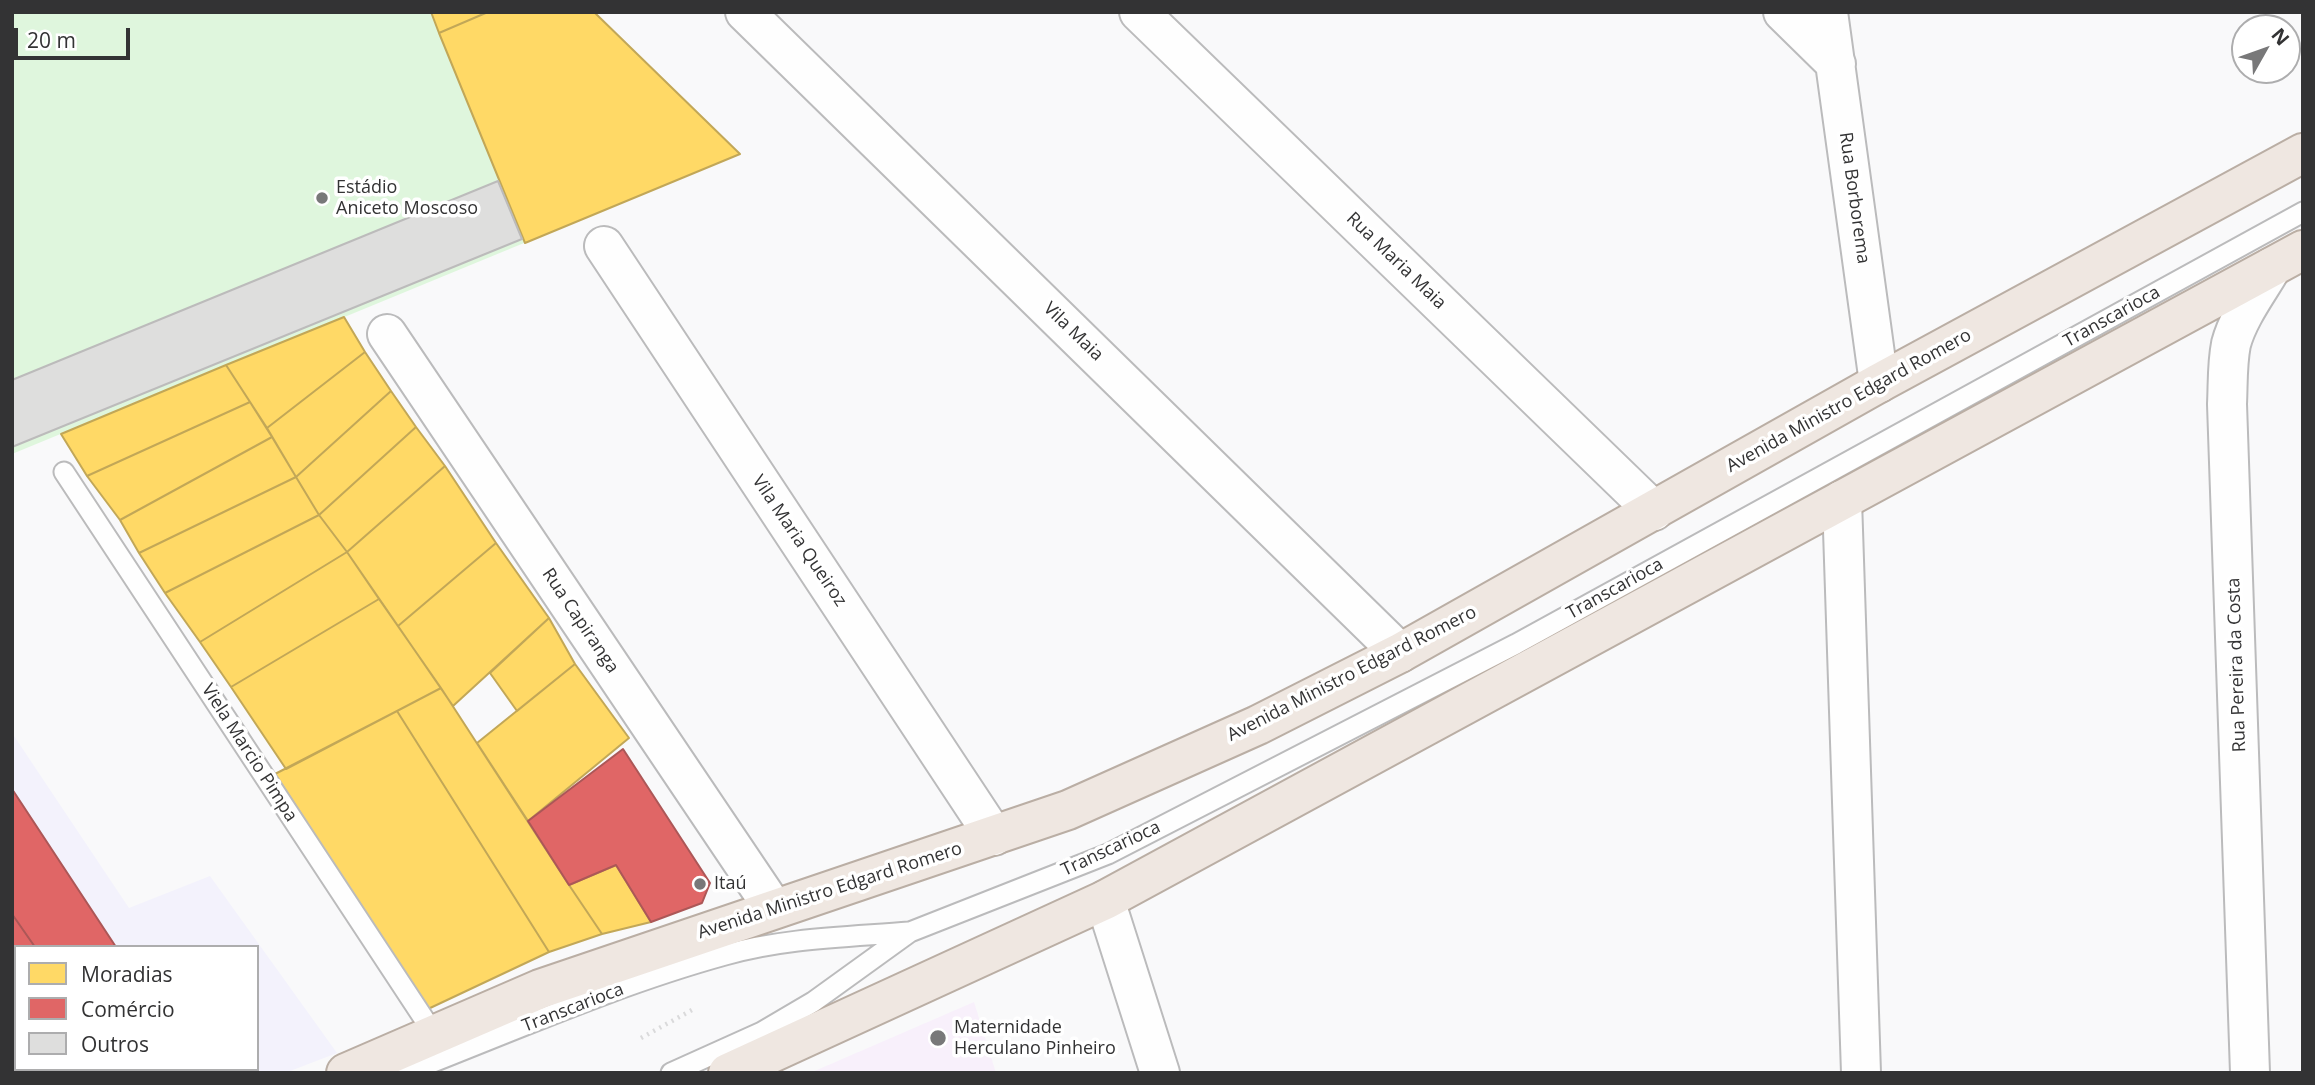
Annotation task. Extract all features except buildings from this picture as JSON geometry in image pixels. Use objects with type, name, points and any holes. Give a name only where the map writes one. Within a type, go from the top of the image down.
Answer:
[{"type":"main road","name":"Avenida Ministro Edgard Romero","points":[[346,1073],[540,989],[1068,810],[1246,730],[1400,653],[1879,383],[2303,153]]},
{"type":"main road","points":[[728,1073],[1105,900],[2287,258]]},
{"type":"street","name":"Vila Maia","points":[[745,12],[1400,653]]},
{"type":"street","name":"Rua Maria Maia","points":[[1139,12],[1654,511]]},
{"type":"street","points":[[1783,12],[1836,64]]},
{"type":"street","name":"Rua Borborema","points":[[1828,12],[1879,383]]},
{"type":"street","name":"Vila Maria Queiroz","points":[[604,246],[994,836]]},
{"type":"street","name":"Rua Pereira da Costa","points":[[2250,1073],[2227,404],[2231,343],[2239,323],[2287,258]]},
{"type":"street","name":"Rua Capiranga","points":[[387,334],[774,909]]},
{"type":"street","points":[[1842,500],[1861,1073]]},
{"type":"street","points":[[1105,900],[1160,1073]]},
{"type":"lane","name":"Transcarioca","points":[[671,1073],[772,1026],[813,1002],[910,932],[1108,854],[1551,624],[2303,212]]},
{"type":"lane","name":"Viela Marcio Pimpa","points":[[64,472],[434,1034]]},
{"type":"lane","name":"Transcarioca","points":[[405,1073],[629,986],[726,954],[790,941],[910,932]]},
{"type":"path","points":[[641,1038],[692,1010]]},
{"type":"shaded area","points":[[12,733],[129,908],[210,876],[337,1053],[285,1073],[12,1073]]},
{"type":"shaded area","name":"Maternidade Herculano Pinheiro","points":[[974,1002],[996,1073],[810,1073]]},
{"type":"green space","name":"Estádio Aniceto Moscoso","points":[[12,12],[594,12],[740,154],[12,454]]},
{"type":"place","name":"Estádio Aniceto Moscoso","points":[[322,198]]},
{"type":"place","name":"Itaú","points":[[700,884]]},
{"type":"place","name":"Maternidade Herculano Pinheiro","points":[[938,1038]]}]
